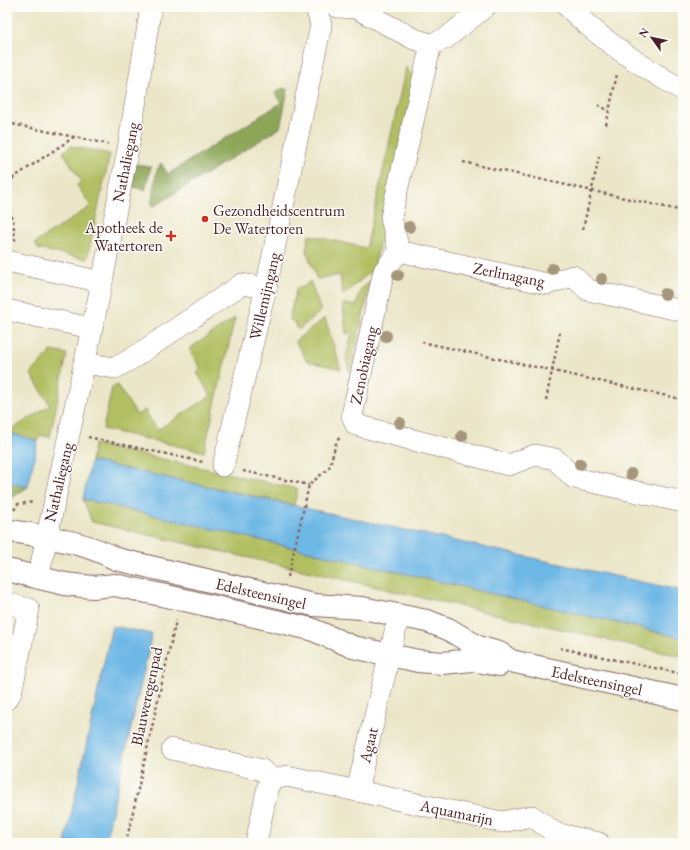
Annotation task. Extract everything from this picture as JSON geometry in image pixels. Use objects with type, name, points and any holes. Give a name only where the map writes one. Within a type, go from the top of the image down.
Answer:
[{"type":"street","name":"Nathaliegang","points":[[38,578],[102,282],[128,149],[151,7]]},
{"type":"street","name":"Willemijngang","points":[[223,466],[266,288],[321,25],[316,7]]},
{"type":"street","points":[[350,7],[414,39],[431,44],[445,39],[485,7]]},
{"type":"street","points":[[568,7],[579,18],[646,70],[683,90]]},
{"type":"street","points":[[399,251],[391,217],[431,44]]},
{"type":"street","name":"Zerlinagang","points":[[399,251],[547,284],[573,276],[588,290],[683,311]]},
{"type":"street","name":"Zenobiagang","points":[[399,251],[384,271],[352,415],[356,425],[509,465],[535,455],[555,459],[574,478],[683,502]]},
{"type":"street","points":[[7,261],[102,282]]},
{"type":"street","points":[[84,363],[115,368],[133,358],[242,284],[266,288]]},
{"type":"street","points":[[7,310],[91,328]]},
{"type":"street","name":"Edelsteensingel","points":[[7,530],[102,551],[116,559],[314,605],[362,608],[427,621],[448,629],[478,648],[499,653],[511,661],[683,699]]},
{"type":"street","name":"Edelsteensingel","points":[[7,570],[38,578],[93,587],[115,585],[180,599],[311,629],[353,647],[389,655],[443,663],[472,660],[498,665],[511,661]]},
{"type":"street","points":[[7,603],[29,609],[11,693],[7,698]]},
{"type":"street","name":"Agaat","points":[[358,791],[399,615]]},
{"type":"street","points":[[172,749],[262,770],[273,779]]},
{"type":"street","points":[[256,843],[268,786],[273,779],[287,776],[358,791]]},
{"type":"street","name":"Aquamarijn","points":[[358,791],[502,822],[532,816],[554,832],[599,843]]},
{"type":"path","points":[[606,125],[622,52]]},
{"type":"path","points":[[598,105],[609,111]]},
{"type":"path","points":[[7,123],[128,149]]},
{"type":"path","points":[[7,182],[74,137]]},
{"type":"path","points":[[583,229],[600,153]]},
{"type":"path","points":[[462,162],[683,211]]},
{"type":"path","points":[[546,400],[560,332]]},
{"type":"path","points":[[422,342],[681,399]]},
{"type":"path","points":[[288,577],[309,485],[329,468],[337,440],[356,425]]},
{"type":"path","points":[[69,433],[309,485]]},
{"type":"path","name":"Blauweregenpad","points":[[126,843],[180,599]]},
{"type":"green space","points":[[406,67],[412,75],[416,76],[374,269],[343,295],[340,275],[317,279],[306,250],[309,235],[366,248]]},
{"type":"green space","points":[[283,88],[288,90],[280,128],[153,207],[151,206],[157,170],[161,163],[168,174],[281,103],[275,93]]},
{"type":"green space","points":[[71,146],[110,154],[87,259],[38,249],[35,243],[91,206],[77,185],[81,181],[63,152]]},
{"type":"green space","points":[[136,164],[151,167],[145,190],[131,186]]},
{"type":"green space","points":[[310,281],[321,311],[298,330],[294,322],[289,319],[297,287],[302,288]]},
{"type":"green space","points":[[371,281],[350,373],[346,359],[352,332],[346,334],[343,304],[356,305],[361,289]]},
{"type":"green space","points":[[235,318],[204,452],[103,429],[112,388],[117,385],[137,415],[145,410],[157,430],[211,396],[197,373],[201,369],[189,349]]},
{"type":"green space","points":[[325,318],[341,369],[307,361],[295,341]]},
{"type":"green space","points":[[51,351],[67,354],[50,437],[40,435],[38,441],[8,432],[50,405],[31,374]]},
{"type":"green space","points":[[94,444],[298,489],[294,505],[91,461]]},
{"type":"green space","points":[[7,482],[28,487],[7,501]]},
{"type":"green space","points":[[83,499],[683,638],[683,657],[92,522]]},
{"type":"water","points":[[7,432],[38,441],[28,487],[7,482]]},
{"type":"water","points":[[91,461],[683,591],[683,638],[83,499]]},
{"type":"water","points":[[112,626],[152,634],[105,843],[65,843]]},
{"type":"place","name":"Gezondheidscentrum De Watertoren","points":[[205,219]]},
{"type":"place","name":"Apotheek de Watertoren","points":[[171,236]]}]
